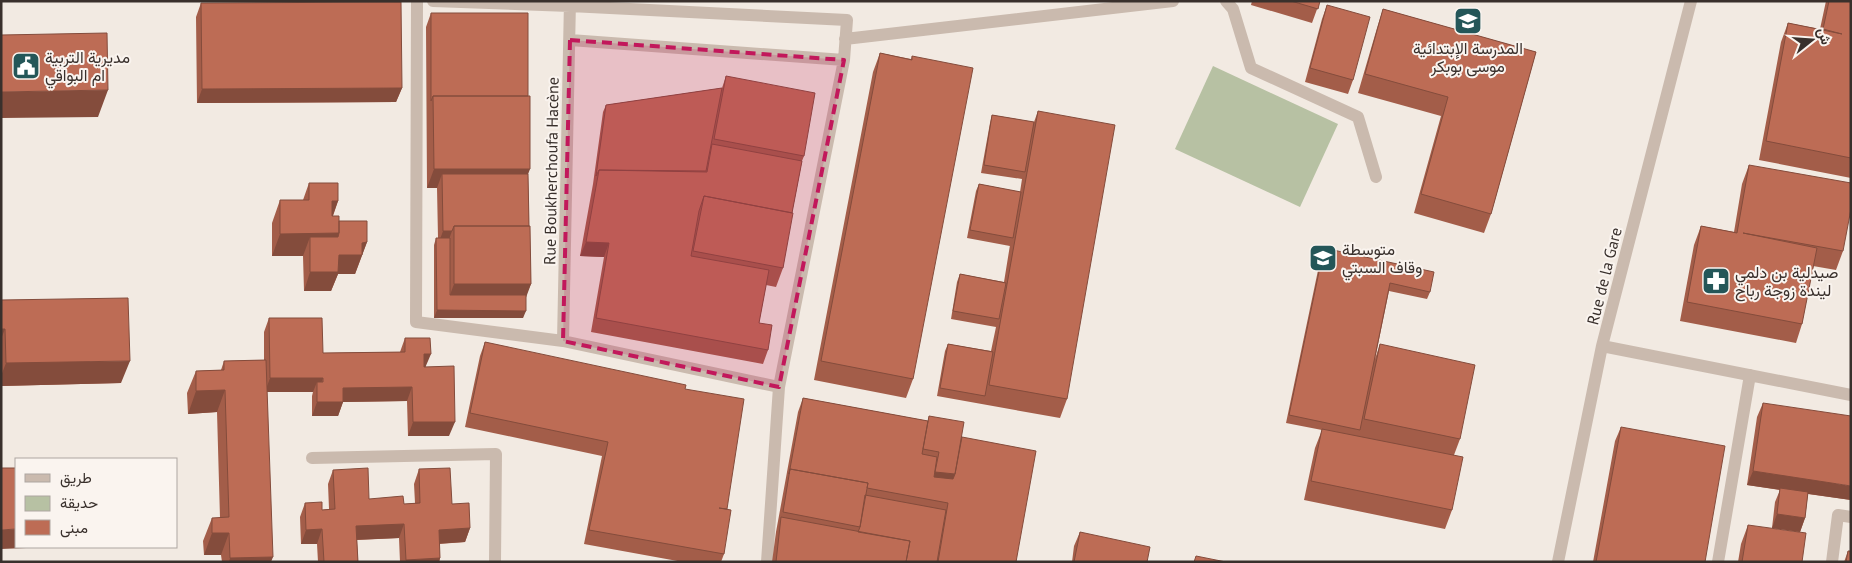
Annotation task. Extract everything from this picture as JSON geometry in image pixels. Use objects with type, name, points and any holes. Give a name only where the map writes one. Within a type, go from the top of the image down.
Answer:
[{"type":"street","points":[[418,1],[416,322],[563,341],[779,387]]},
{"type":"street","points":[[433,1],[570,3],[846,20],[844,60],[779,387],[767,562]]},
{"type":"street","points":[[845,39],[1173,1]]},
{"type":"street","points":[[1226,1],[1233,8],[1252,68],[1358,117],[1376,177]]},
{"type":"street","name":"Rue de la Gare","points":[[1558,562],[1602,346],[1691,1]]},
{"type":"street","name":"Rue Boukherchoufa Hacène","points":[[563,341],[570,3]]},
{"type":"street","points":[[570,40],[844,60]]},
{"type":"street","points":[[1602,346],[1851,394]]},
{"type":"street","points":[[1718,562],[1750,375]]},
{"type":"street","points":[[312,458],[496,454],[495,562]]},
{"type":"street","points":[[1832,562],[1838,515],[1851,517]]},
{"type":"highlighted area","points":[[570,40],[844,60],[779,387],[563,341]]},
{"type":"green space","points":[[1213,66],[1338,124],[1300,207],[1175,149]]},
{"type":"building","points":[[1291,1],[1320,1],[1318,9]]},
{"type":"building","points":[[1829,1],[1851,1],[1851,158],[1766,141],[1788,23],[1842,34],[1823,29]]},
{"type":"building","points":[[401,2],[402,88],[202,89],[201,3]]},
{"type":"building","points":[[1327,5],[1370,17],[1353,80],[1310,68]]},
{"type":"building","points":[[1383,9],[1536,52],[1491,214],[1421,194],[1448,97],[1365,74]]},
{"type":"building","points":[[431,13],[528,13],[528,96],[433,96],[431,101]]},
{"type":"building","points":[[107,33],[108,90],[1,92],[1,35]]},
{"type":"building","points":[[880,53],[912,60],[912,56],[973,68],[913,379],[821,361]]},
{"type":"building","points":[[726,76],[815,93],[804,156],[714,139]]},
{"type":"building","points":[[722,88],[706,171],[599,170],[596,176],[606,105]]},
{"type":"building","points":[[433,96],[530,96],[530,169],[434,169]]},
{"type":"building","points":[[1038,111],[1115,125],[1067,399],[989,385]]},
{"type":"building","points":[[992,115],[1034,122],[1025,172],[984,165]]},
{"type":"building","points":[[712,144],[802,161],[792,213],[704,196],[699,211],[691,256],[769,270],[759,323],[772,325],[768,350],[596,318],[609,243],[586,242],[599,170],[707,172]]},
{"type":"building","points":[[1749,165],[1851,183],[1851,209],[1843,251],[1743,233],[1817,248],[1802,324],[1687,302],[1701,226],[1737,233]]},
{"type":"building","points":[[442,174],[528,174],[529,226],[454,226],[452,231],[443,231]]},
{"type":"building","points":[[309,183],[338,183],[338,201],[332,201],[332,216],[339,216],[339,233],[280,234],[280,200],[309,200]]},
{"type":"building","points":[[979,184],[1021,192],[1013,238],[970,230]]},
{"type":"building","points":[[704,196],[793,213],[783,268],[693,251]]},
{"type":"building","points":[[339,221],[367,221],[367,242],[362,243],[362,255],[339,255],[338,272],[310,272],[310,237],[338,237]]},
{"type":"building","points":[[454,226],[530,226],[531,284],[454,284]]},
{"type":"building","points":[[436,238],[450,238],[450,295],[526,295],[526,311],[437,310]]},
{"type":"building","points":[[1324,248],[1434,272],[1430,292],[1390,283],[1360,430],[1289,415]]},
{"type":"building","points":[[960,274],[1006,283],[999,319],[953,311]]},
{"type":"building","points":[[128,298],[130,361],[6,363],[5,329],[1,329],[1,300]]},
{"type":"building","points":[[269,318],[322,318],[323,353],[405,352],[405,338],[430,338],[431,354],[424,354],[424,367],[454,366],[455,422],[413,422],[412,387],[343,388],[343,402],[317,402],[317,382],[323,382],[323,378],[270,378]]},
{"type":"building","points":[[485,342],[686,385],[685,389],[744,399],[727,509],[719,508],[731,510],[724,554],[589,530],[608,442],[470,413]]},
{"type":"building","points":[[948,344],[993,352],[985,396],[940,388]]},
{"type":"building","points":[[1380,344],[1475,365],[1460,439],[1364,419]]},
{"type":"building","points":[[266,360],[273,557],[230,558],[229,533],[212,533],[212,518],[229,517],[225,390],[196,391],[196,371],[224,370],[224,361]]},
{"type":"building","points":[[803,398],[928,421],[922,454],[937,457],[934,477],[953,479],[962,437],[1036,451],[1016,562],[938,562],[948,503],[867,488],[868,483],[790,469],[789,474]]},
{"type":"building","points":[[1763,403],[1851,416],[1851,486],[1753,471]]},
{"type":"building","points":[[929,416],[964,422],[955,474],[935,472],[939,452],[923,449]]},
{"type":"building","points":[[1621,427],[1725,446],[1705,562],[1596,562]]},
{"type":"building","points":[[1322,429],[1463,457],[1452,510],[1311,481]]},
{"type":"building","points":[[1,468],[15,468],[15,529],[1,530]]},
{"type":"building","points":[[368,468],[369,499],[403,496],[404,504],[420,503],[419,469],[450,468],[452,504],[469,503],[470,528],[439,530],[440,558],[406,560],[404,524],[356,526],[358,562],[324,562],[322,529],[306,530],[305,503],[322,502],[322,510],[335,509],[333,470]]},
{"type":"building","points":[[790,469],[868,483],[860,527],[783,512]]},
{"type":"building","points":[[1780,488],[1808,492],[1805,518],[1777,514]]},
{"type":"building","points":[[865,495],[946,510],[937,562],[906,562],[910,541],[858,532]]},
{"type":"building","points":[[781,517],[910,541],[906,562],[776,562]]},
{"type":"building","points":[[1748,525],[1806,533],[1802,562],[1742,562]]},
{"type":"building","points":[[1080,532],[1150,547],[1147,562],[1074,562]]},
{"type":"building","points":[[1848,551],[1851,551],[1851,562],[1846,562]]},
{"type":"building","points":[[1196,556],[1226,562],[1194,562]]},
{"type":"place","name":"المدرسة الإبتدائية موسى بوبكر","points":[[1468,21]]},
{"type":"place","name":"مديرية التربية ام البواقي","points":[[26,66]]},
{"type":"place","name":"متوسطة وقاف السبتي","points":[[1323,258]]},
{"type":"place","name":"صيدلية بن دلمي ليندة زوجة رباح","points":[[1716,281]]}]
